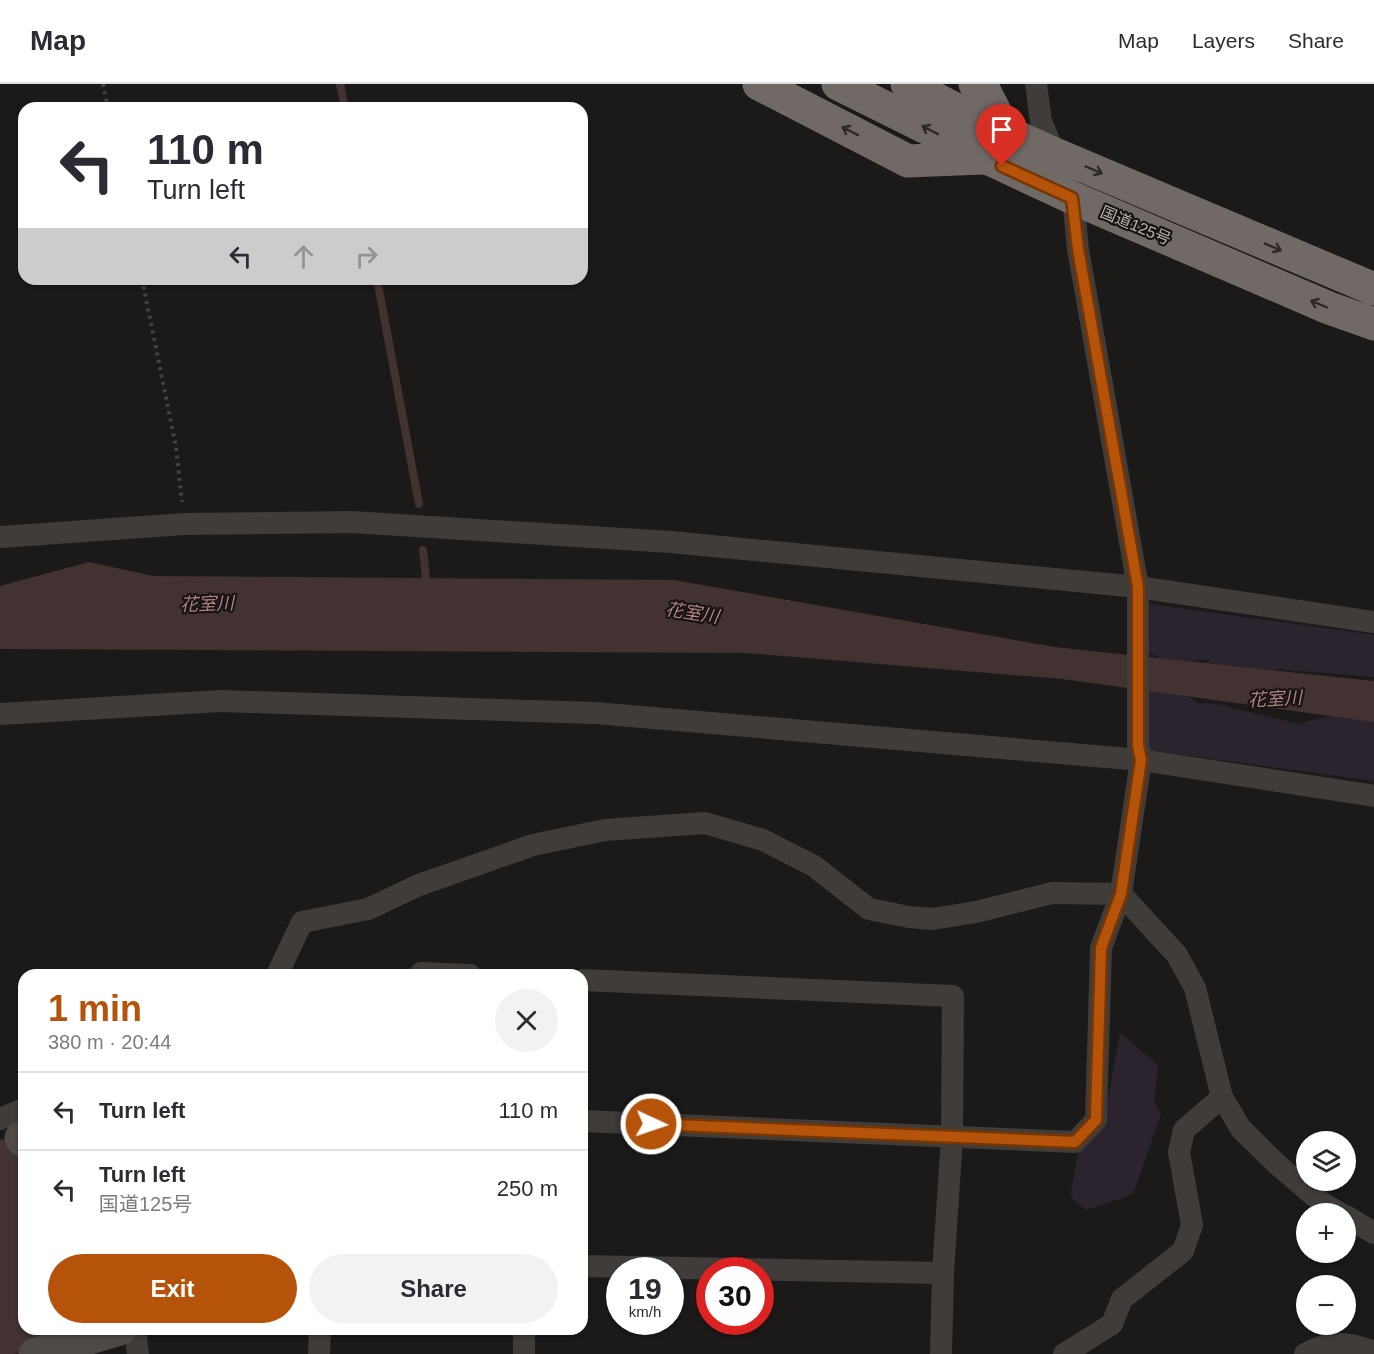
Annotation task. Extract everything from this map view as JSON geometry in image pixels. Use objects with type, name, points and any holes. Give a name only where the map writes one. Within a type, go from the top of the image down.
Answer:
[{"type":"highway","points":[[759,84],[908,161],[985,158]]},
{"type":"highway","name":"国道125号","points":[[838,84],[985,158],[1072,198],[1329,308],[1374,324]]},
{"type":"highway","name":"国道125号","points":[[907,84],[957,110],[1055,154],[1374,289]]},
{"type":"highway","points":[[975,84],[985,92],[1005,131]]},
{"type":"street","points":[[588,1121],[1075,1142],[1096,1120],[1101,948],[1121,894],[1140,753],[1138,596],[1078,249],[1072,198],[1041,121],[1036,84]]},
{"type":"street","points":[[0,537],[184,524],[352,522],[671,542],[1374,622]]},
{"type":"street","points":[[0,714],[220,701],[595,713],[1140,753],[1374,796]]},
{"type":"street","points":[[280,969],[302,922],[368,909],[419,885],[533,845],[605,830],[705,823],[763,840],[814,866],[868,909],[909,917],[932,919],[976,912],[1052,893],[1121,894],[1177,955],[1195,988],[1222,1097],[1241,1128],[1279,1166],[1323,1203]]},
{"type":"street","points":[[588,980],[953,996],[952,1137],[943,1273],[941,1354]]},
{"type":"street","points":[[1064,1354],[1112,1324],[1122,1299],[1183,1251],[1192,1225],[1179,1152],[1184,1130],[1222,1097]]},
{"type":"street","points":[[1356,1222],[1374,1233]]},
{"type":"street","points":[[588,1266],[943,1273]]},
{"type":"street","points":[[35,1354],[100,1335]]},
{"type":"street","points":[[136,1335],[138,1354]]},
{"type":"street","points":[[319,1354],[320,1335]]},
{"type":"street","points":[[524,1335],[524,1354]]},
{"type":"street","points":[[1305,1354],[1320,1345],[1354,1344],[1374,1352]]},
{"type":"path","points":[[104,84],[107,102]]},
{"type":"path","points":[[143,285],[176,447],[184,524]]},
{"type":"shaded area","points":[[1150,604],[1374,635],[1374,677],[1277,669],[1271,681],[1199,669],[1210,659],[1173,663],[1149,653]]},
{"type":"shaded area","points":[[1182,688],[1197,703],[1216,704],[1299,724],[1374,708],[1374,781],[1147,750],[1147,690]]},
{"type":"shaded area","points":[[1120,1033],[1158,1065],[1154,1101],[1161,1114],[1133,1194],[1086,1210],[1070,1196],[1079,1149],[1103,1126]]},
{"type":"water","name":"花室川","points":[[89,562],[153,576],[674,580],[1055,647],[1374,681],[1374,722],[1062,679],[746,653],[0,649],[0,586]]},
{"type":"water","points":[[0,1139],[18,1145],[18,1335],[81,1335],[14,1354],[0,1354]]},
{"type":"waterway","points":[[340,84],[344,102]]},
{"type":"waterway","points":[[378,285],[419,504]]},
{"type":"waterway","points":[[423,550],[427,588]]},
{"type":"route","points":[[651,1124],[1075,1142],[1096,1120],[1101,948],[1121,894],[1141,760],[1138,746],[1138,587],[1078,249],[1072,198],[1002,166]]}]
